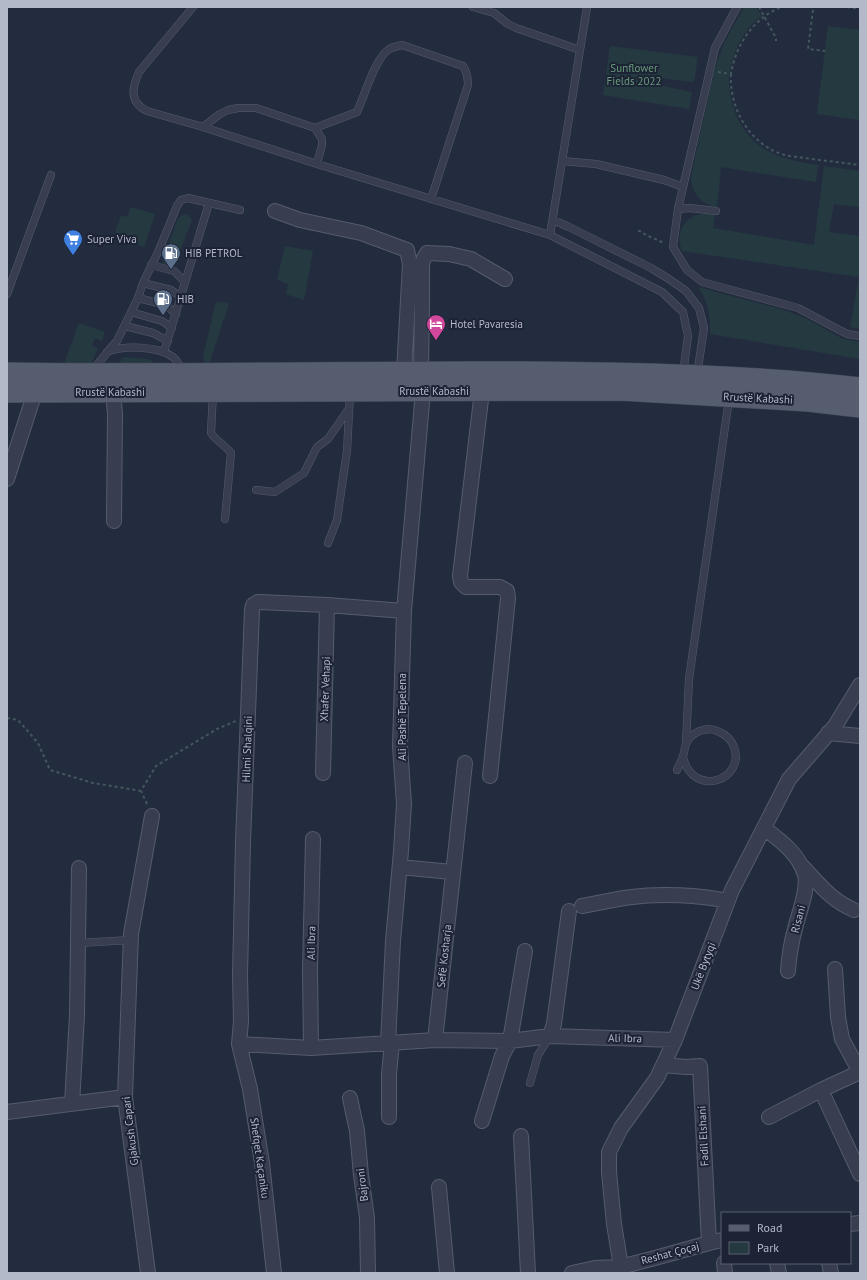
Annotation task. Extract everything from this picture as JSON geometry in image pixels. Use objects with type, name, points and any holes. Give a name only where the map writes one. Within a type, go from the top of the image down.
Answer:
[{"type":"main road","name":"Rrustë Kabashi","points":[[7,373],[54,370],[90,374],[416,378],[631,373],[689,385],[729,397],[808,401],[860,407]]},
{"type":"main road","name":"Rrustë Kabashi","points":[[7,392],[213,392],[350,400],[416,378],[482,391],[621,390],[689,385],[812,383],[860,388]]},
{"type":"street","points":[[275,211],[300,220],[361,234],[407,250],[410,264],[416,378]]},
{"type":"street","points":[[416,378],[422,304],[422,264],[427,253],[449,254],[470,259],[505,279]]},
{"type":"street","name":"Ali Pashë Tepelena","points":[[388,1117],[393,941],[404,804],[400,746],[404,611],[416,378]]},
{"type":"street","points":[[482,391],[460,576],[461,582],[466,586],[500,587],[507,591],[508,598],[490,776]]},
{"type":"street","points":[[7,479],[35,392]]},
{"type":"street","points":[[114,392],[114,522]]},
{"type":"street","name":"Hilmi Shalqini","points":[[239,1044],[241,1021],[240,975],[243,842],[251,619],[253,605],[258,602],[328,605],[404,611]]},
{"type":"street","name":"Xhafer Vehapi","points":[[323,773],[328,605]]},
{"type":"street","name":"Ukë Bytyqi","points":[[621,1270],[614,1224],[609,1172],[609,1152],[621,1128],[657,1078],[675,1040],[732,890],[789,779],[835,726],[860,685]]},
{"type":"street","points":[[828,733],[860,736]]},
{"type":"street","name":"Sefë Kosharja","points":[[435,1040],[465,763]]},
{"type":"street","name":"Gjakush Capari","points":[[148,1273],[125,1097],[131,940],[137,895],[152,816]]},
{"type":"street","name":"Risani","points":[[764,828],[788,846],[802,867],[829,896],[854,910]]},
{"type":"street","name":"Ali Ibra","points":[[311,1048],[310,970],[313,839]]},
{"type":"street","points":[[400,867],[452,872]]},
{"type":"street","name":"Risani","points":[[788,971],[792,943],[805,888],[806,877],[802,867]]},
{"type":"street","points":[[72,1104],[79,943],[78,868]]},
{"type":"street","points":[[582,906],[633,897],[694,896],[728,901]]},
{"type":"street","points":[[550,1036],[554,1024],[569,911]]},
{"type":"street","points":[[482,1121],[502,1056],[510,1041],[525,951]]},
{"type":"street","points":[[769,1116],[860,1072],[842,1039],[838,1018],[835,969]]},
{"type":"street","name":"Ali Ibra","points":[[239,1044],[311,1048],[435,1040],[510,1041],[550,1036],[675,1040]]},
{"type":"street","name":"Shefqet Kaçaniku","points":[[239,1044],[250,1089],[262,1163],[274,1273]]},
{"type":"street","name":"Fadil Elshani","points":[[663,1065],[686,1067],[700,1066],[715,1242]]},
{"type":"street","points":[[821,1090],[860,1174]]},
{"type":"street","points":[[7,1112],[125,1097]]},
{"type":"street","name":"Bajroni","points":[[350,1098],[357,1131],[367,1218],[368,1273]]},
{"type":"street","points":[[521,1136],[528,1273]]},
{"type":"street","points":[[439,1187],[447,1273]]},
{"type":"street","name":"Reshat Çoçaj","points":[[572,1273],[595,1268],[621,1270],[662,1256],[715,1242]]},
{"type":"lane","points":[[193,7],[139,72],[134,82],[134,99],[139,106],[147,111],[550,235],[662,292],[683,312],[688,336],[689,385]]},
{"type":"lane","points":[[473,7],[494,13],[508,24],[516,28],[580,50]]},
{"type":"lane","points":[[550,235],[587,7]]},
{"type":"lane","points":[[737,7],[715,48],[678,209],[673,247],[687,270],[702,282],[798,308],[847,334],[860,336]]},
{"type":"lane","points":[[315,128],[357,112],[380,59],[393,47],[402,45],[463,66],[468,76],[468,85],[431,199]]},
{"type":"lane","points":[[203,127],[228,110],[246,107],[256,108],[315,128],[322,139],[322,145],[316,164]]},
{"type":"lane","points":[[562,161],[596,164],[664,180],[683,187]]},
{"type":"lane","points":[[7,294],[51,175]]},
{"type":"lane","points":[[90,374],[106,352],[117,341],[125,326],[177,206],[181,200],[188,198],[240,210]]},
{"type":"lane","points":[[164,352],[209,203]]},
{"type":"lane","points":[[678,209],[690,208],[716,210]]},
{"type":"lane","points":[[552,220],[651,268],[686,291],[699,308],[704,328],[689,385]]},
{"type":"lane","points":[[151,265],[174,271],[185,282]]},
{"type":"lane","points":[[143,283],[171,290],[181,297]]},
{"type":"lane","points":[[138,298],[166,306],[176,314]]},
{"type":"lane","points":[[131,312],[162,321],[172,328]]},
{"type":"lane","points":[[125,326],[153,333],[168,341]]},
{"type":"lane","points":[[106,352],[114,349],[140,348],[164,352],[174,358],[184,374]]},
{"type":"lane","points":[[213,392],[211,433],[214,438],[231,453],[226,519]]},
{"type":"lane","points":[[676,770],[683,756],[686,744],[689,679],[729,397]]},
{"type":"lane","points":[[256,490],[275,492],[304,472],[317,447],[328,440],[342,421],[350,400]]},
{"type":"lane","points":[[328,543],[337,520],[346,450],[350,400]]},
{"type":"lane","points":[[683,756],[685,765],[691,774],[700,780],[712,781],[724,777],[734,766],[736,755],[734,746],[730,738],[725,734],[713,729],[704,729],[691,737],[686,744]]},
{"type":"lane","points":[[79,943],[131,940]]},
{"type":"lane","points":[[530,1083],[538,1055],[550,1036]]},
{"type":"path","points":[[759,7],[776,38],[776,41]]},
{"type":"path","points":[[781,7],[764,16],[753,26],[743,39],[735,57],[731,74],[731,90],[737,112],[748,129],[764,144],[776,151],[788,155],[860,166]]},
{"type":"path","points":[[847,7],[860,9]]},
{"type":"path","points":[[813,10],[808,49],[825,51]]},
{"type":"path","points":[[710,70],[731,74]]},
{"type":"path","points":[[638,231],[673,247]]},
{"type":"path","points":[[141,791],[156,766],[217,729],[248,716]]},
{"type":"path","points":[[7,718],[18,720],[38,743],[50,770],[92,782],[141,791]]},
{"type":"path","points":[[141,791],[152,816]]},
{"type":"green space","points":[[744,7],[756,7],[762,16],[750,27],[740,40],[731,66],[729,87],[733,107],[737,117],[742,126],[755,142],[769,152],[797,161],[818,165],[816,182],[721,167],[717,207],[706,204],[698,197],[691,183],[691,177],[714,71],[724,43]]},
{"type":"green space","points":[[828,26],[860,30],[860,120],[817,114]]},
{"type":"green space","name":"Sunflower Fields 2022","points":[[610,46],[698,57],[694,82],[659,78],[658,85],[692,92],[689,109],[603,95]]},
{"type":"green space","points":[[824,166],[860,171],[860,207],[834,204],[829,232],[860,236],[860,329],[850,327],[859,277],[682,251],[680,245],[681,232],[686,222],[696,215],[710,214],[715,215],[713,228],[814,245]]},
{"type":"green space","points":[[130,207],[155,214],[144,247],[114,236],[121,215],[128,217]]},
{"type":"green space","points":[[184,214],[188,215],[192,220],[174,267],[162,264],[178,218]]},
{"type":"green space","points":[[285,246],[313,251],[304,300],[286,294],[288,284],[277,280]]},
{"type":"green space","points":[[698,287],[784,310],[807,319],[843,339],[860,342],[860,359],[710,334],[708,310]]},
{"type":"green space","points":[[216,302],[229,303],[207,370],[203,356]]},
{"type":"green space","points":[[79,323],[105,332],[102,341],[95,338],[92,346],[98,348],[89,369],[62,369]]},
{"type":"green space","points":[[122,358],[147,359],[152,361],[153,363],[151,369],[118,367]]},
{"type":"place","name":"Super Viva","points":[[73,256]]},
{"type":"place","name":"HIB PETROL","points":[[171,270]]},
{"type":"place","name":"HIB","points":[[163,316]]},
{"type":"place","name":"Hotel Pavaresia","points":[[436,341]]}]
